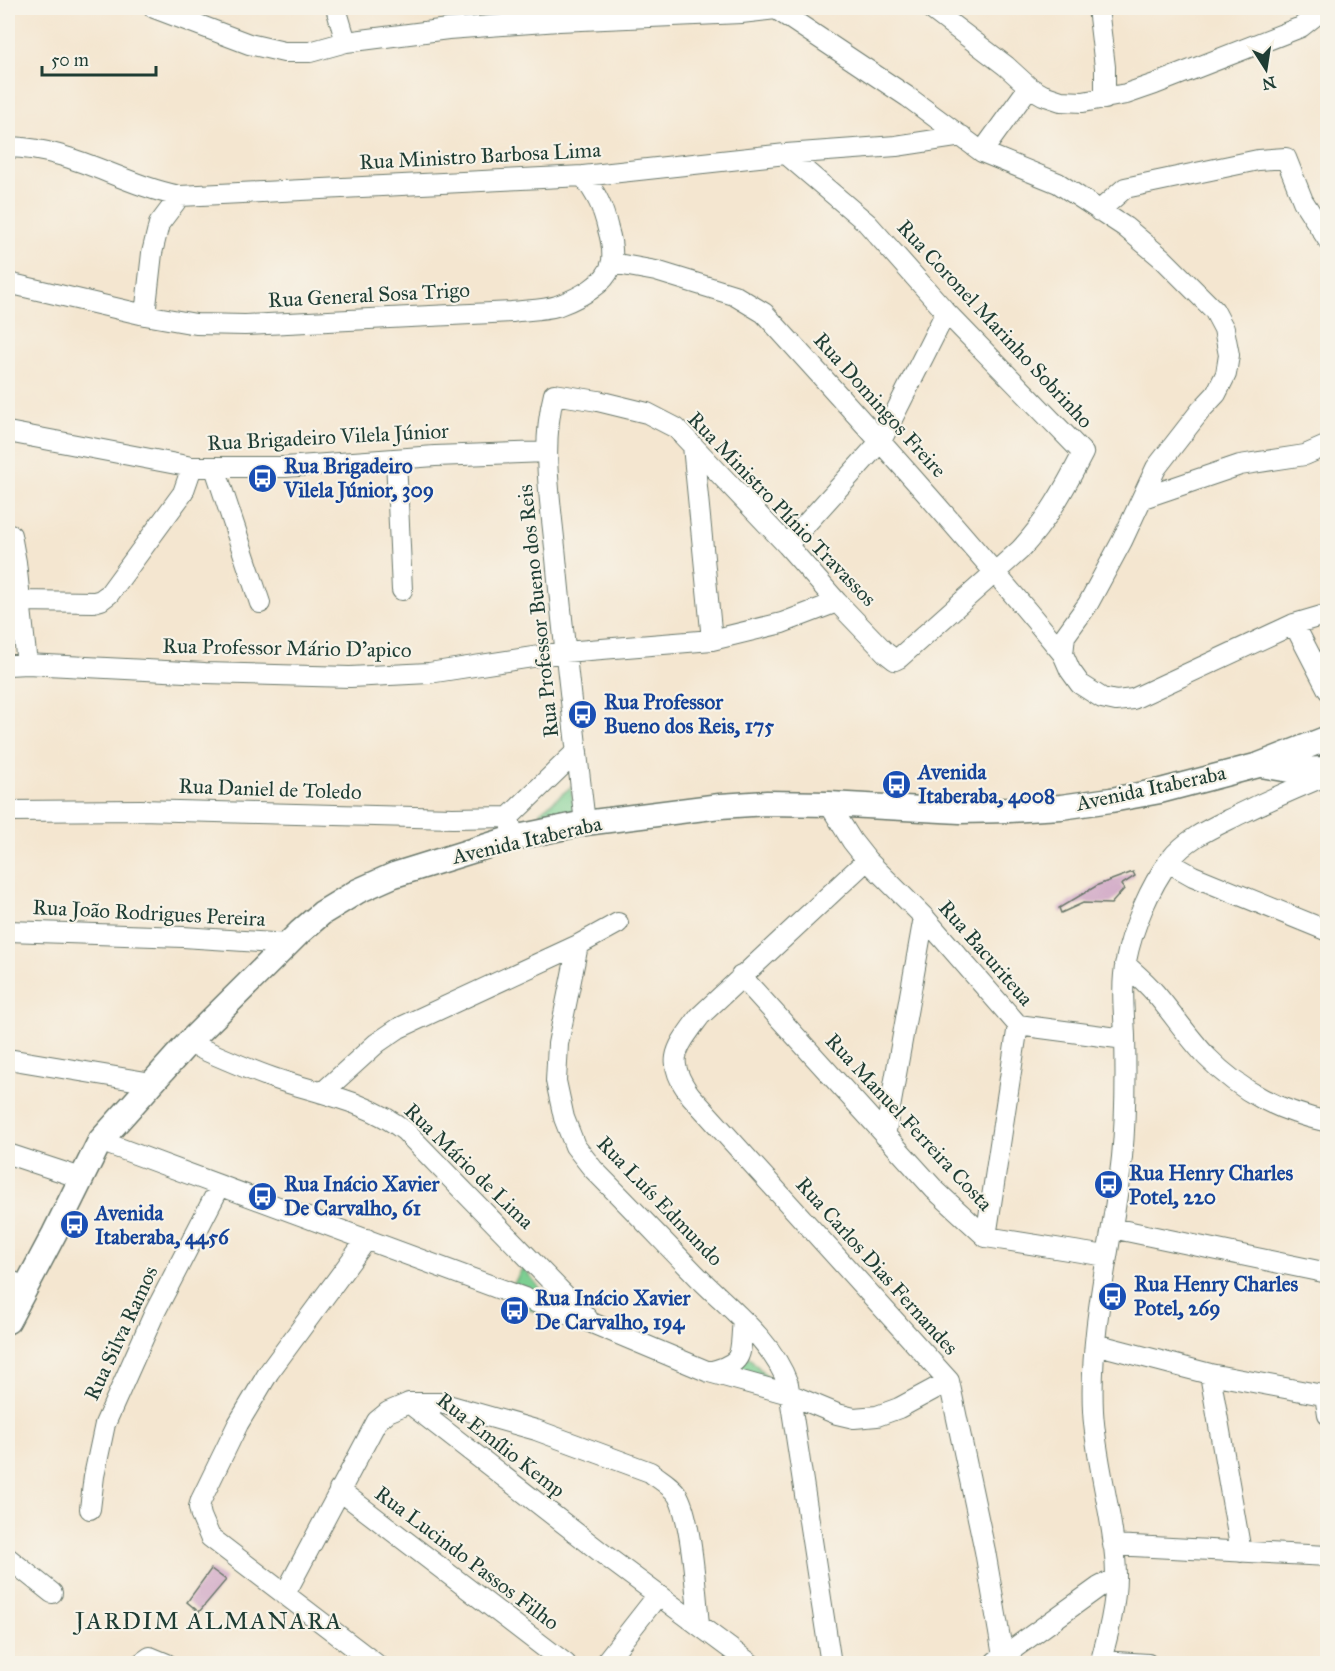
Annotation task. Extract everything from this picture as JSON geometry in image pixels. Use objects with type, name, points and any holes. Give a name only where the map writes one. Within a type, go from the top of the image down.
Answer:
[{"type":"main road","name":"Avenida Itaberaba","points":[[8,1322],[16,1283],[54,1234],[100,1141],[188,1043],[322,913],[358,891],[394,875],[511,828],[585,823],[720,806],[767,803],[829,804],[960,811],[1061,807],[1111,800],[1160,791],[1259,765],[1328,738]]},
{"type":"main road","name":"Avenida Itaberaba","points":[[1259,765],[1290,770],[1323,768]]},
{"type":"street","points":[[154,8],[249,44],[284,52],[310,52],[346,42],[448,29],[559,21],[741,13],[776,8],[908,97],[982,152],[1058,183],[1125,227],[1163,259],[1214,310],[1224,329],[1229,355],[1226,374],[1216,394],[1156,468],[1088,604],[1065,636],[1063,654]]},
{"type":"street","points":[[336,8],[346,42]]},
{"type":"street","points":[[930,8],[998,59],[1029,87],[1061,101],[1083,102],[1105,99],[1155,84],[1301,27],[1325,8]]},
{"type":"street","points":[[1098,8],[1105,67],[1105,99]]},
{"type":"street","points":[[982,152],[1029,87]]},
{"type":"street","name":"Rua Ministro Barbosa Lima","points":[[8,147],[59,154],[93,165],[154,191],[180,196],[583,176],[786,154],[896,146],[962,136]]},
{"type":"street","name":"Rua Coronel Marinho Sobrinho","points":[[786,154],[867,223],[946,312],[1083,453],[1059,500],[1038,531],[997,572]]},
{"type":"street","points":[[1099,211],[1125,188],[1258,160],[1286,158],[1303,201],[1328,240]]},
{"type":"street","points":[[583,176],[597,194],[606,219],[611,240],[612,263]]},
{"type":"street","points":[[145,315],[152,253],[159,224],[180,196]]},
{"type":"street","name":"Rua General Sosa Trigo","points":[[8,283],[145,315],[196,324],[245,325],[512,312],[556,306],[586,293],[605,277],[612,263]]},
{"type":"street","name":"Rua Domingos Freire","points":[[612,263],[656,272],[734,295],[764,313],[997,572],[1063,654],[1080,684],[1102,699],[1133,699],[1294,624],[1328,614]]},
{"type":"street","points":[[787,545],[881,441],[946,312]]},
{"type":"street","name":"Rua Ministro Plínio Travassos","points":[[554,394],[598,400],[647,413],[676,428],[787,545],[837,602],[895,660],[997,572]]},
{"type":"street","name":"Rua Professor Bueno dos Reis","points":[[554,394],[549,413],[546,452],[565,652],[585,823]]},
{"type":"street","name":"Rua Brigadeiro Vilela Júnior","points":[[8,432],[192,468],[295,467],[396,459],[546,452]]},
{"type":"street","points":[[1143,498],[1240,465],[1305,455],[1328,445]]},
{"type":"street","points":[[693,446],[712,640]]},
{"type":"street","points":[[396,459],[402,590]]},
{"type":"street","points":[[20,602],[94,602],[109,594],[183,493],[192,468]]},
{"type":"street","points":[[215,468],[260,603]]},
{"type":"street","points":[[8,533],[14,553],[20,602],[17,664]]},
{"type":"street","name":"Rua Professor Mário D'apico","points":[[17,664],[350,677],[429,673],[565,652],[712,640],[782,623],[837,602]]},
{"type":"street","points":[[1294,624],[1328,690]]},
{"type":"street","points":[[511,828],[577,751]]},
{"type":"street","points":[[1148,1664],[1100,1662],[1109,1628],[1116,1578],[1093,1412],[1095,1344],[1123,1146],[1126,1095],[1125,963],[1136,926],[1148,898],[1168,862],[1183,846],[1198,835],[1275,797],[1323,768]]},
{"type":"street","name":"Rua Bacuriteua","points":[[829,804],[867,860],[924,916],[1018,1025],[986,1237]]},
{"type":"street","name":"Rua Daniel de Toledo","points":[[8,811],[140,810],[430,817],[511,828]]},
{"type":"street","name":"Rua Carlos Dias Fernandes","points":[[867,860],[700,1016],[680,1043],[675,1056],[676,1069],[680,1080],[691,1096],[949,1381],[985,1551],[998,1660]]},
{"type":"street","points":[[1168,862],[1192,876],[1328,931]]},
{"type":"street","points":[[885,1136],[924,916]]},
{"type":"street","points":[[1302,921],[1328,917]]},
{"type":"street","points":[[322,1092],[377,1042],[399,1028],[578,945],[618,923]]},
{"type":"street","name":"Rua João Rodrigues Pereira","points":[[8,931],[183,937],[288,944]]},
{"type":"street","name":"Rua Luís Edmundo","points":[[578,945],[558,1044],[556,1081],[564,1118],[575,1146],[593,1169],[743,1320],[768,1348],[783,1370],[789,1394],[831,1664]]},
{"type":"street","points":[[1125,963],[1154,992],[1177,1023],[1208,1058],[1244,1088],[1295,1114],[1328,1122]]},
{"type":"street","name":"Rua Manuel Ferreira Costa","points":[[741,976],[935,1190],[986,1237],[1106,1256]]},
{"type":"street","points":[[1018,1025],[1125,1039]]},
{"type":"street","name":"Rua Mário de Lima","points":[[188,1043],[272,1077],[322,1092],[375,1112],[394,1122],[592,1323]]},
{"type":"street","points":[[8,1059],[152,1083]]},
{"type":"street","points":[[100,1141],[592,1323],[709,1372],[789,1394],[837,1414],[854,1418],[877,1416],[899,1408],[949,1381]]},
{"type":"street","points":[[8,1154],[81,1178]]},
{"type":"street","name":"Rua Silva Ramos","points":[[90,1509],[105,1424],[155,1312],[220,1186]]},
{"type":"street","points":[[1112,1228],[1328,1273]]},
{"type":"street","points":[[367,1239],[269,1372],[238,1424],[199,1507],[210,1537],[376,1664]]},
{"type":"street","points":[[709,1372],[725,1368],[736,1362],[739,1355],[743,1320]]},
{"type":"street","points":[[1095,1344],[1209,1374],[1326,1396],[1328,1415]]},
{"type":"street","points":[[1209,1374],[1242,1552]]},
{"type":"street","points":[[409,1403],[441,1403],[536,1430],[650,1472],[666,1483],[678,1496],[687,1524],[699,1625]]},
{"type":"street","name":"Rua Emílio Kemp","points":[[285,1594],[377,1421],[388,1412],[409,1403],[598,1551],[751,1664]]},
{"type":"street","name":"Rua Lucindo Passos Filho","points":[[339,1490],[566,1664]]},
{"type":"street","points":[[1113,1545],[1328,1556]]},
{"type":"street","points":[[8,1558],[52,1593]]},
{"type":"street","points":[[998,1660],[1089,1594],[1116,1578]]},
{"type":"street","points":[[604,1664],[658,1595]]},
{"type":"street","points":[[140,1664],[150,1657],[167,1664]]},
{"type":"green space","points":[[571,787],[576,820],[551,824],[540,812]]},
{"type":"green space","points":[[523,1267],[568,1324],[505,1300]]},
{"type":"green space","points":[[745,1353],[771,1381],[732,1372]]},
{"type":"building","points":[[1133,872],[1135,876],[1121,885],[1124,889],[1111,904],[1083,903],[1061,913],[1059,908],[1098,885]]},
{"type":"building","points":[[211,1569],[226,1580],[199,1612],[187,1602]]},
{"type":"place","name":"Rua Brigadeiro Vilela Júnior, 309","points":[[263,478]]},
{"type":"place","name":"Rua Professor Bueno dos Reis, 175","points":[[583,714]]},
{"type":"place","name":"Avenida Itaberaba, 4008","points":[[897,784]]},
{"type":"place","name":"Rua Henry Charles Potel, 220","points":[[1108,1185]]},
{"type":"place","name":"Rua Inácio Xavier De Carvalho, 61","points":[[263,1196]]},
{"type":"place","name":"Avenida Itaberaba, 4456","points":[[74,1225]]},
{"type":"place","name":"Rua Henry Charles Potel, 269","points":[[1113,1296]]},
{"type":"place","name":"Rua Inácio Xavier De Carvalho, 194","points":[[514,1310]]},
{"type":"district","name":"JARDIM ALMANARA","points":[[209,1621]]}]
